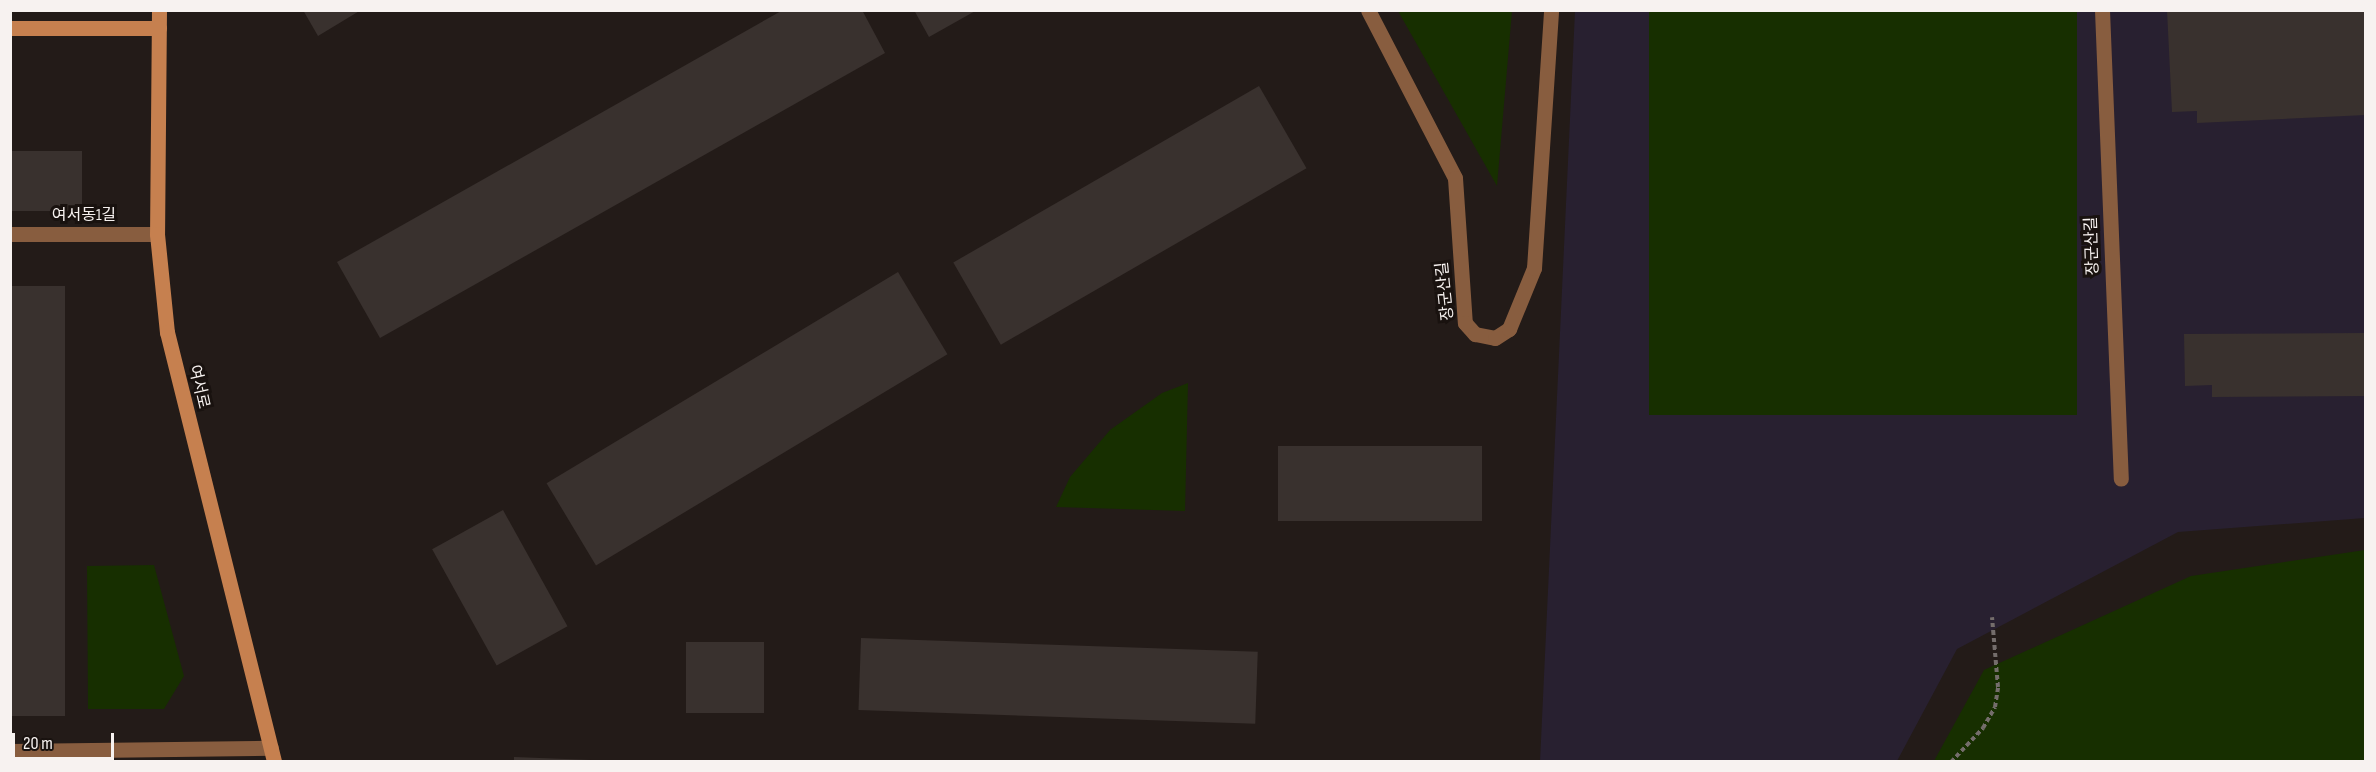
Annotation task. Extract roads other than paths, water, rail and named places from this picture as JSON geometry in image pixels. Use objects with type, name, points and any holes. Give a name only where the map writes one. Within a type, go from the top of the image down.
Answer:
[{"type":"street","name":"여서로","points":[[159,10],[157,234],[167,332],[272,755]]},
{"type":"street","name":"장군산길","points":[[1368,10],[1455,178],[1465,323],[1475,334],[1495,338],[1509,329],[1534,268],[1551,10]]},
{"type":"street","name":"장군산길","points":[[2102,10],[2121,479]]},
{"type":"street","points":[[10,28],[159,28]]},
{"type":"street","name":"여서동1길","points":[[10,234],[157,234]]},
{"type":"street","points":[[10,751],[272,755]]}]
